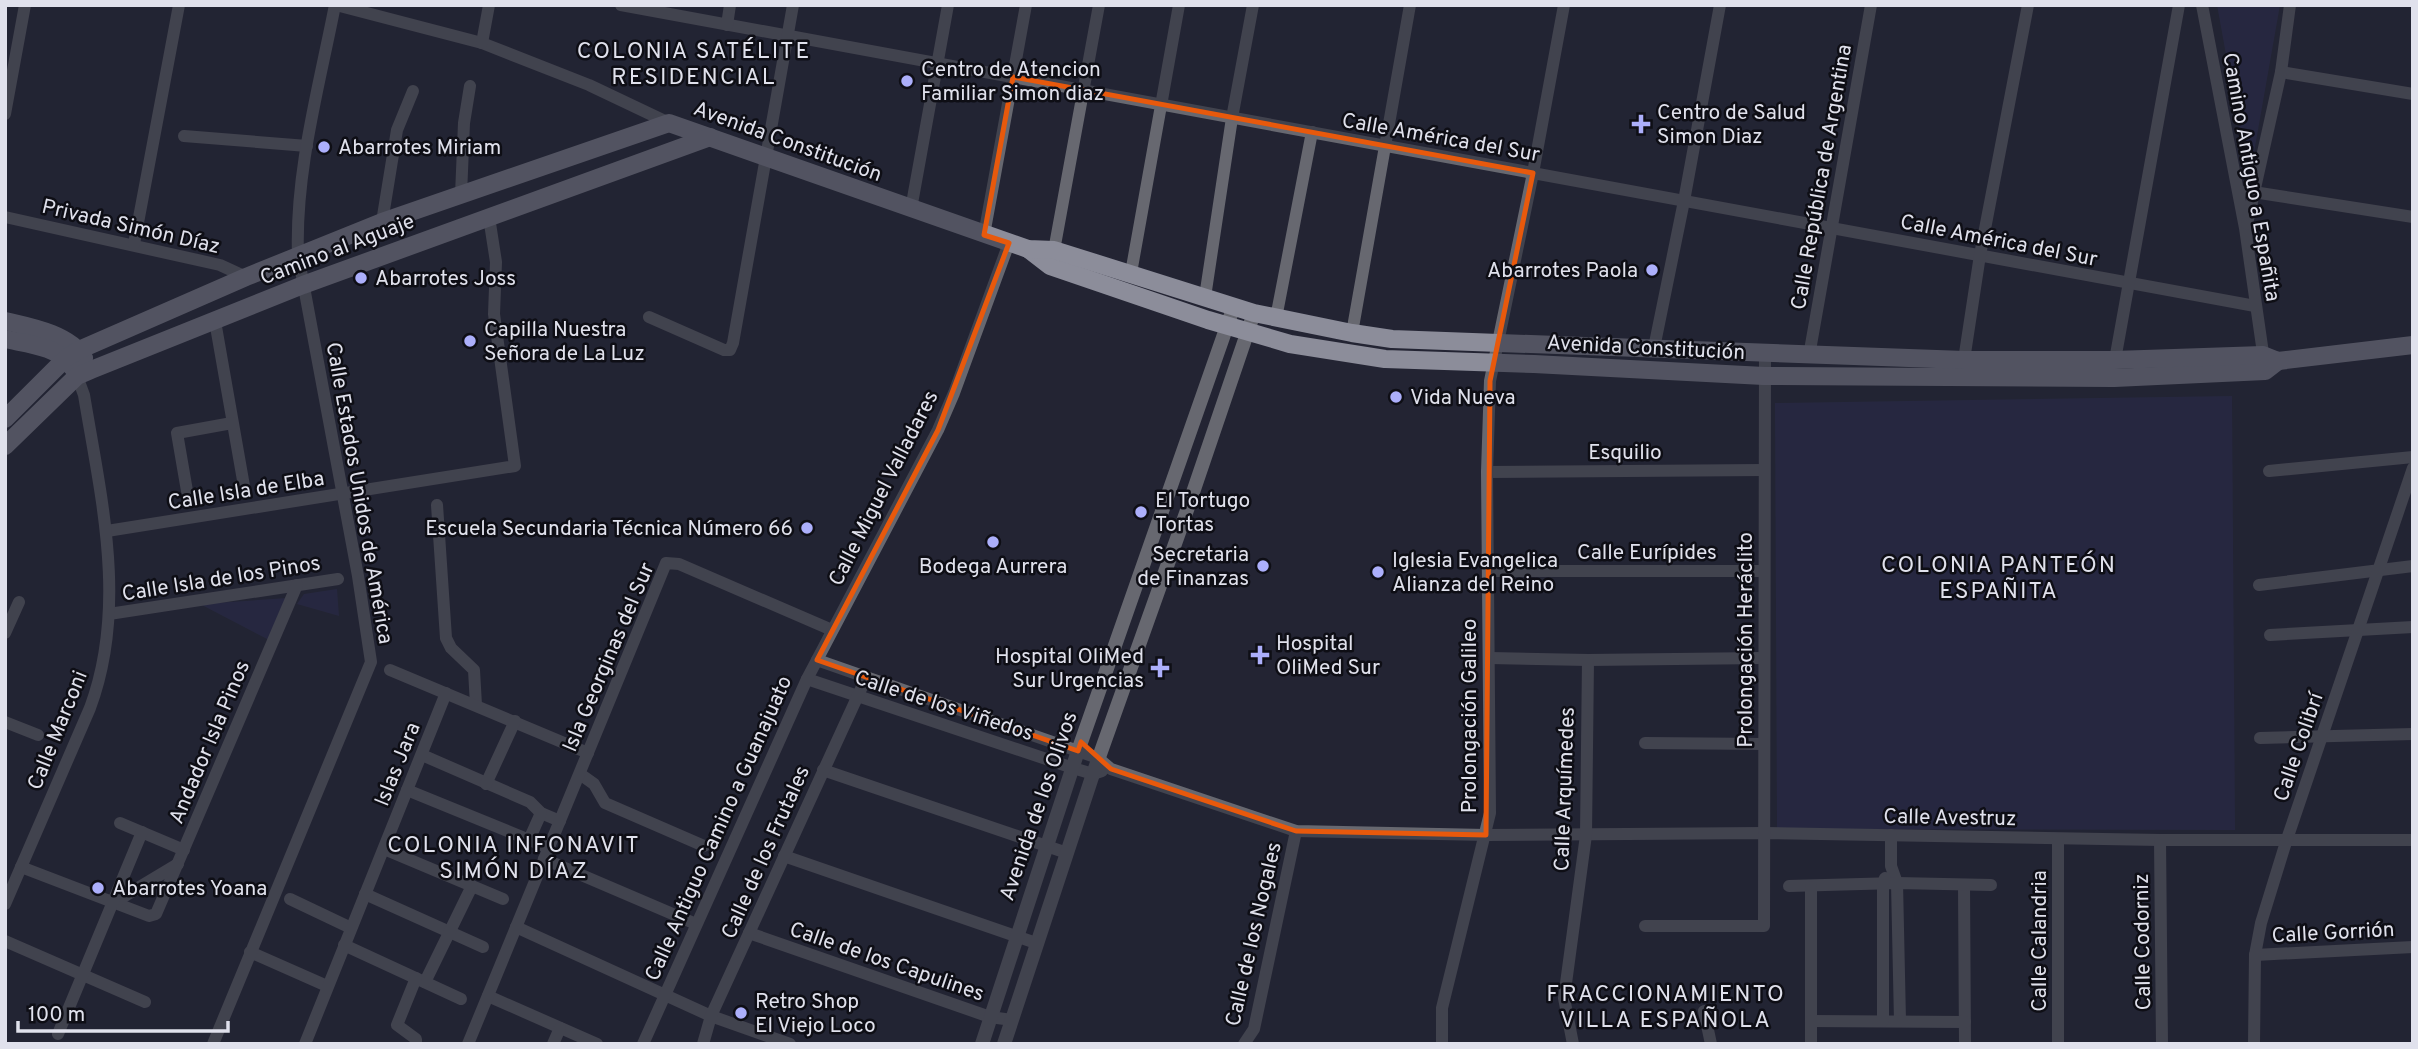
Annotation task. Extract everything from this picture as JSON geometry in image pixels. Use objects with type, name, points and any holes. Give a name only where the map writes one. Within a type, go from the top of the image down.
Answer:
[{"type":"main road","name":"Avenida Constitución","points":[[669,122],[1028,249],[1227,325],[1290,344],[1385,359],[1764,376],[2114,378],[2413,345]]},
{"type":"main road","name":"Camino al Aguaje","points":[[5,419],[72,354],[246,277],[383,222],[669,122]]},
{"type":"main road","name":"Camino al Aguaje","points":[[5,446],[84,373],[303,285],[710,137]]},
{"type":"main road","name":"Avenida Constitución","points":[[1052,258],[1131,273],[1254,313],[1392,339],[1809,356],[2269,362]]},
{"type":"main road","points":[[5,321],[62,339],[84,373]]},
{"type":"main road","points":[[5,340],[72,354]]},
{"type":"street","points":[[5,114],[25,5]]},
{"type":"street","points":[[134,244],[179,5]]},
{"type":"street","name":"Avenida Constitución","points":[[335,5],[482,43],[589,85],[669,122]]},
{"type":"street","name":"Calle Estados Unidos de América","points":[[213,1044],[371,662],[298,256],[297,233],[307,146],[335,5]]},
{"type":"street","points":[[482,43],[489,5]]},
{"type":"street","name":"Calle América del Sur","points":[[621,5],[655,8],[727,25],[2255,306]]},
{"type":"street","points":[[727,25],[730,5]]},
{"type":"street","points":[[649,317],[724,351],[730,350],[793,5]]},
{"type":"street","points":[[911,209],[948,5]]},
{"type":"street","points":[[984,235],[1026,5]]},
{"type":"street","points":[[1052,258],[1099,5]]},
{"type":"street","points":[[1131,273],[1178,5]]},
{"type":"street","points":[[1205,297],[1232,118],[1253,5]]},
{"type":"street","points":[[1352,333],[1410,5]]},
{"type":"street","name":"Prolongación Galileo","points":[[1441,1044],[1442,1008],[1490,813],[1487,472],[1490,381],[1564,5]]},
{"type":"street","points":[[1654,348],[1720,5]]},
{"type":"street","name":"Calle República de Argentina","points":[[1809,356],[1871,5]]},
{"type":"street","points":[[1964,360],[1980,255],[2028,5]]},
{"type":"street","points":[[2115,360],[2179,5]]},
{"type":"street","name":"Camino Antiguo a Españita","points":[[2202,5],[2245,228],[2255,306],[2269,362]]},
{"type":"street","points":[[2245,228],[2281,72],[2290,5]]},
{"type":"street","points":[[2281,72],[2413,94]]},
{"type":"street","points":[[461,195],[464,123],[470,86]]},
{"type":"street","points":[[383,222],[397,130],[414,91]]},
{"type":"street","points":[[1276,318],[1312,132]]},
{"type":"street","points":[[184,136],[307,146]]},
{"type":"street","points":[[2238,190],[2413,217]]},
{"type":"street","name":"Privada Simón Díaz","points":[[5,217],[220,265],[246,277]]},
{"type":"street","name":"Calle Isla de Elba","points":[[107,531],[515,466],[494,314],[496,262],[489,218]]},
{"type":"street","name":"Calle Miguel Valladares","points":[[832,630],[938,430],[1009,243]]},
{"type":"street","name":"Avenida de los Olivos","points":[[982,1044],[1078,751],[1234,306]]},
{"type":"street","name":"Avenida de los Olivos","points":[[1004,1044],[1098,758],[1254,313]]},
{"type":"street","points":[[215,321],[244,486]]},
{"type":"street","name":"Prolongación Heráclito","points":[[1645,926],[1764,926],[1765,354]]},
{"type":"street","name":"Calle Marconi","points":[[6,899],[99,682],[107,650],[107,531],[84,395],[84,373]]},
{"type":"street","points":[[187,491],[177,433],[232,423]]},
{"type":"street","points":[[2269,471],[2413,457]]},
{"type":"street","name":"Calle Colibrí","points":[[2254,1044],[2255,955],[2262,923],[2286,842],[2413,468]]},
{"type":"street","name":"Esquilio","points":[[1487,472],[1764,470]]},
{"type":"street","points":[[436,505],[446,638],[451,648],[474,670],[476,705]]},
{"type":"street","name":"Isla Georginas del Sur","points":[[468,1044],[666,563],[679,564],[832,630]]},
{"type":"street","points":[[2259,586],[2413,566]]},
{"type":"street","name":"Calle Eurípides","points":[[1488,571],[1764,571]]},
{"type":"street","name":"Calle Isla de los Pinos","points":[[109,614],[338,579]]},
{"type":"street","name":"Andador Isla Pinos","points":[[113,903],[149,916],[156,914],[297,585]]},
{"type":"street","points":[[5,632],[19,602]]},
{"type":"street","points":[[2270,635],[2413,626]]},
{"type":"street","name":"Calle Antiguo Camino a Guanajuato","points":[[643,1044],[807,679],[832,630]]},
{"type":"street","points":[[1120,632],[1140,639]]},
{"type":"street","points":[[1490,658],[1763,658]]},
{"type":"street","name":"Calle de los Viñedos","points":[[817,660],[1098,758],[1111,769],[1296,831],[1486,835]]},
{"type":"street","name":"Calle Arquímedes","points":[[1573,1044],[1564,998],[1586,835],[1588,660]]},
{"type":"street","points":[[390,670],[588,753]]},
{"type":"street","name":"Calle de los Frutales","points":[[703,1044],[712,1016],[866,678]]},
{"type":"street","name":"Calle de los Viñedos","points":[[807,679],[1093,774]]},
{"type":"street","name":"Islas Jara","points":[[306,1040],[446,693]]},
{"type":"street","points":[[486,784],[515,721]]},
{"type":"street","points":[[5,722],[38,735]]},
{"type":"street","points":[[2260,738],[2413,734]]},
{"type":"street","points":[[1645,743],[1764,744]]},
{"type":"street","points":[[422,755],[530,802],[541,813],[560,821]]},
{"type":"street","points":[[1093,774],[1111,769]]},
{"type":"street","points":[[823,770],[1067,853]]},
{"type":"street","points":[[580,774],[594,784],[605,803],[704,846]]},
{"type":"street","points":[[407,790],[529,841],[547,854],[696,924]]},
{"type":"street","points":[[529,841],[541,813]]},
{"type":"street","points":[[120,823],[184,850]]},
{"type":"street","name":"Calle de los Nogales","points":[[1244,1044],[1254,1029],[1296,831]]},
{"type":"street","points":[[58,1034],[142,832]]},
{"type":"street","name":"Calle Avestruz","points":[[1486,835],[1764,833],[2286,842],[2413,840]]},
{"type":"street","points":[[1891,835],[1891,866],[1898,883],[1900,1021]]},
{"type":"street","name":"Calle Calandria","points":[[2058,839],[2058,1044]]},
{"type":"street","name":"Calle Codorniz","points":[[2160,840],[2162,1044]]},
{"type":"street","points":[[384,849],[503,899]]},
{"type":"street","points":[[785,856],[1036,943]]},
{"type":"street","points":[[113,903],[178,864]]},
{"type":"street","points":[[1883,1021],[1883,884],[1891,866]]},
{"type":"street","points":[[21,867],[113,903]]},
{"type":"street","points":[[1789,886],[1898,883],[1991,885]]},
{"type":"street","points":[[1964,885],[1965,1044]]},
{"type":"street","points":[[416,1044],[416,1039],[397,1025],[472,886]]},
{"type":"street","points":[[1811,887],[1811,1044]]},
{"type":"street","points":[[365,894],[483,947]]},
{"type":"street","points":[[289,899],[351,928]]},
{"type":"street","points":[[516,927],[712,1016],[790,1044]]},
{"type":"street","name":"Calle de los Capulines","points":[[749,933],[990,1017],[1012,1020]]},
{"type":"street","points":[[5,941],[145,1002]]},
{"type":"street","points":[[344,945],[461,999]]},
{"type":"street","name":"Calle Gorrión","points":[[2255,955],[2413,947]]},
{"type":"street","points":[[250,952],[327,986]]},
{"type":"street","points":[[488,996],[597,1044]]},
{"type":"street","points":[[1704,1010],[1711,1044]]},
{"type":"street","points":[[1811,1021],[1965,1022]]},
{"type":"street","points":[[553,1044],[560,1028]]},
{"type":"street","points":[[306,1040],[321,1044]]},
{"type":"highlighted area","points":[[1013,77],[1533,173],[1490,381],[1486,835],[1296,831],[1111,769],[1081,742],[1078,751],[817,660],[938,430],[1009,243],[984,235]]},
{"type":"shaded area","points":[[2217,5],[2280,5],[2249,181]]},
{"type":"shaded area","points":[[2232,396],[2235,830],[1777,829],[1775,403]]},
{"type":"shaded area","points":[[337,589],[339,616],[297,604],[304,594]]},
{"type":"shaded area","points":[[287,598],[269,640],[200,604]]},
{"type":"place","name":"Centro de Atencion Familiar Simon diaz","points":[[907,81]]},
{"type":"place","name":"Centro de Salud Simon Diaz","points":[[1641,124]]},
{"type":"place","name":"Abarrotes Miriam","points":[[324,147]]},
{"type":"place","name":"Abarrotes Paola","points":[[1652,270]]},
{"type":"place","name":"Abarrotes Joss","points":[[361,278]]},
{"type":"place","name":"Capilla Nuestra Señora de La Luz","points":[[470,341]]},
{"type":"place","name":"Vida Nueva","points":[[1396,397]]},
{"type":"place","name":"El Tortugo Tortas","points":[[1141,512]]},
{"type":"place","name":"Escuela Secundaria Técnica Número 66","points":[[807,528]]},
{"type":"place","name":"Bodega Aurrera","points":[[993,542]]},
{"type":"place","name":"Secretaria de Finanzas","points":[[1263,566]]},
{"type":"place","name":"Iglesia Evangelica Alianza del Reino","points":[[1378,572]]},
{"type":"place","name":"Hospital OliMed Sur","points":[[1260,655]]},
{"type":"place","name":"Hospital OliMed Sur Urgencias","points":[[1160,668]]},
{"type":"place","name":"Abarrotes Yoana","points":[[98,888]]},
{"type":"place","name":"Retro Shop El Viejo Loco","points":[[741,1013]]},
{"type":"district","name":"COLONIA SATÉLITE RESIDENCIAL","points":[[694,63]]},
{"type":"district","name":"COLONIA PANTEÓN ESPAÑITA","points":[[1999,577]]},
{"type":"district","name":"COLONIA INFONAVIT SIMÓN DÍAZ","points":[[514,857]]},
{"type":"district","name":"FRACCIONAMIENTO VILLA ESPAÑOLA","points":[[1666,1006]]}]
